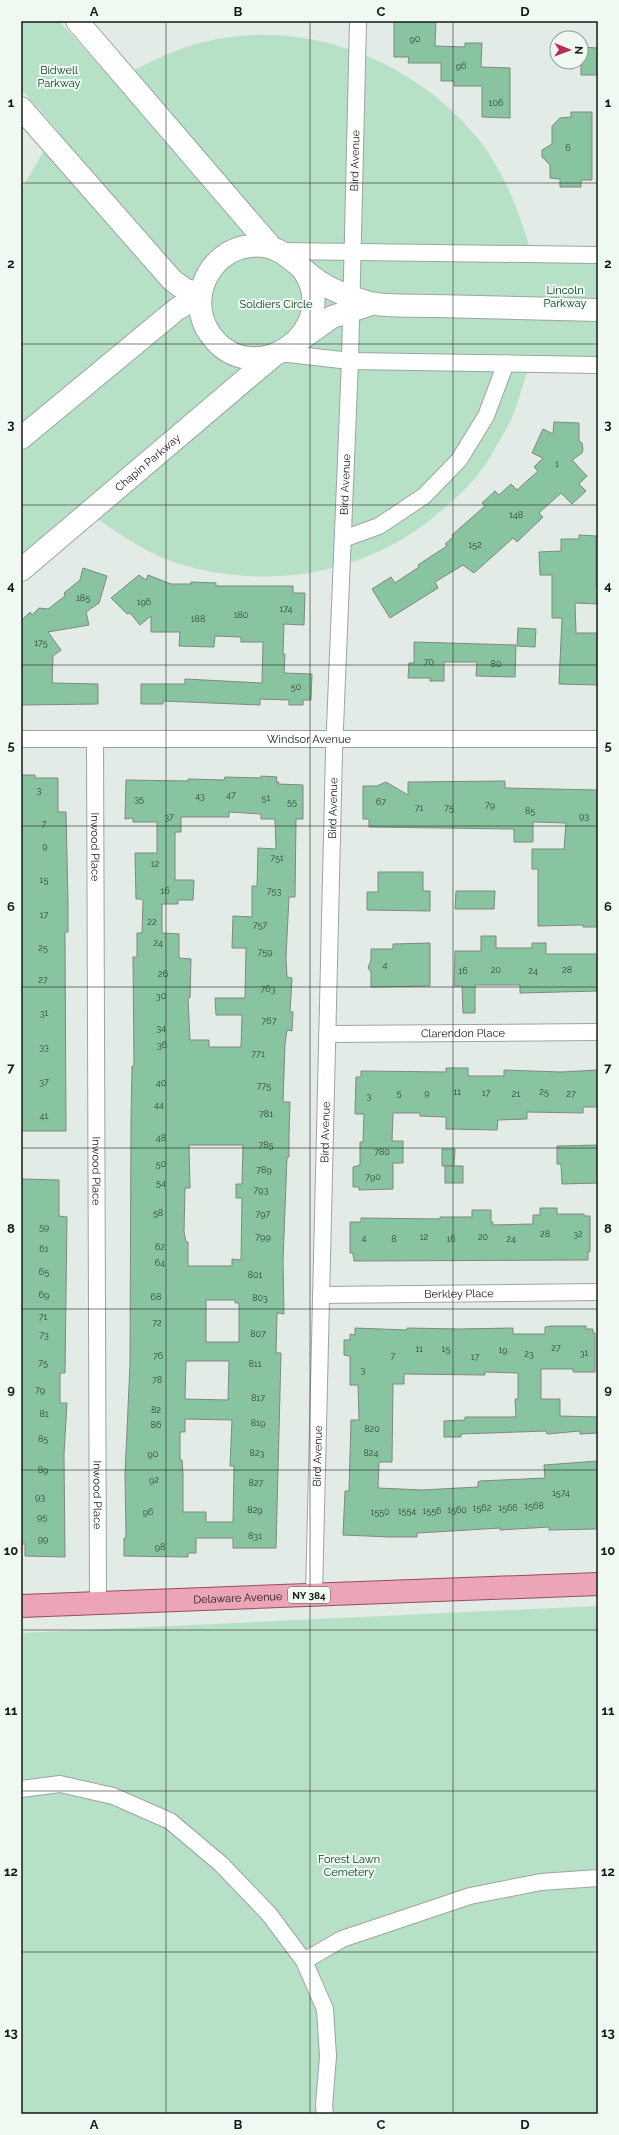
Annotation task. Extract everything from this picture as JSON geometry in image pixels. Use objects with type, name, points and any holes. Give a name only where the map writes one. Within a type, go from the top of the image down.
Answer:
[{"type":"main road","name":"Delaware Avenue","points":[[21,1606],[598,1584]]},
{"type":"street","points":[[77,21],[276,249],[294,260],[302,268],[351,304]]},
{"type":"street","name":"Bird Avenue","points":[[314,1595],[335,740],[350,361],[358,21]]},
{"type":"street","points":[[21,108],[172,280],[200,298]]},
{"type":"street","points":[[598,255],[352,252],[276,249],[249,246],[227,254],[210,270],[203,284],[200,298],[205,326],[221,346],[244,357],[261,358],[283,350],[351,304],[598,310]]},
{"type":"street","points":[[283,350],[309,322],[313,304],[309,281],[302,268]]},
{"type":"street","points":[[21,438],[174,311],[200,298]]},
{"type":"street","points":[[283,350],[350,361],[598,365]]},
{"type":"street","name":"Chapin Parkway","points":[[21,570],[283,350]]},
{"type":"street","points":[[343,539],[379,526],[405,509],[424,496],[459,460],[486,416],[506,363]]},
{"type":"street","name":"Windsor Avenue","points":[[21,739],[598,739]]},
{"type":"street","name":"Inwood Place","points":[[95,740],[98,1602]]},
{"type":"street","name":"Clarendon Place","points":[[327,1034],[598,1032]]},
{"type":"street","name":"Berkley Place","points":[[321,1295],[598,1292]]},
{"type":"street","points":[[21,1788],[60,1784],[75,1787],[113,1796],[170,1821],[221,1864],[268,1914],[304,1961],[325,2009],[328,2056],[323,2111]]},
{"type":"street","points":[[304,1961],[342,1939],[470,1896],[541,1882],[598,1878]]},
{"type":"green space","name":"Soldiers Circle","points":[[21,21],[59,21],[114,81],[177,50],[200,43],[239,36],[279,35],[318,41],[356,52],[393,68],[426,90],[457,115],[483,145],[507,185],[524,229],[533,258],[598,260],[598,361],[531,360],[511,420],[485,465],[470,484],[447,506],[413,532],[383,549],[352,562],[319,571],[285,576],[251,576],[217,573],[183,565],[148,551],[95,517],[21,562],[21,445],[30,437],[21,422],[21,190],[42,154],[60,133],[21,89]]},
{"type":"green space","name":"Forest Lawn Cemetery","points":[[598,1606],[598,2114],[21,2114],[21,1633]]},
{"type":"building","points":[[394,21],[436,21],[435,46],[465,47],[465,43],[482,43],[481,67],[510,68],[510,118],[482,117],[482,86],[454,86],[454,81],[441,81],[441,63],[408,63],[409,57],[394,57]]},
{"type":"building","points":[[589,47],[598,48],[598,75],[581,75],[581,70],[589,70]]},
{"type":"building","points":[[571,112],[592,112],[592,180],[581,180],[581,187],[560,187],[560,179],[550,178],[550,165],[542,157],[542,150],[552,144],[552,126],[560,118],[571,117]]},
{"type":"building","points":[[554,422],[579,423],[579,441],[582,443],[583,450],[582,453],[572,460],[587,476],[579,484],[586,491],[572,504],[561,493],[539,513],[543,517],[517,542],[513,538],[474,573],[463,565],[435,582],[438,588],[390,618],[372,589],[391,577],[395,583],[419,567],[418,565],[447,546],[445,544],[453,537],[452,535],[485,506],[482,503],[495,491],[499,495],[511,484],[517,490],[538,471],[534,467],[543,458],[532,453],[543,429],[553,434]]},
{"type":"building","points":[[579,535],[596,536],[596,587],[598,587],[598,604],[575,603],[576,633],[598,633],[598,685],[559,684],[562,618],[552,618],[552,575],[540,575],[539,552],[561,551],[561,539],[579,539]]},
{"type":"building","points":[[83,568],[107,576],[99,603],[86,612],[89,625],[48,632],[61,650],[53,656],[52,683],[98,684],[98,704],[21,705],[21,621],[30,612],[32,615],[39,608],[48,609],[65,596],[64,593],[80,580]]},
{"type":"building","points":[[139,575],[146,580],[148,575],[171,584],[191,584],[191,582],[216,583],[216,586],[293,586],[293,593],[305,593],[304,625],[284,624],[284,673],[312,674],[311,700],[303,700],[303,705],[289,705],[289,700],[260,699],[260,705],[163,701],[163,704],[141,704],[141,684],[185,684],[185,679],[262,683],[263,642],[241,642],[241,637],[215,636],[214,647],[179,646],[180,632],[151,632],[151,616],[140,625],[130,613],[127,614],[111,598]]},
{"type":"building","points":[[518,628],[536,629],[535,647],[517,646]]},
{"type":"building","points":[[414,642],[516,645],[515,677],[476,676],[477,662],[444,662],[444,681],[430,681],[430,678],[408,678],[409,663],[414,663]]},
{"type":"building","points":[[21,775],[35,775],[35,778],[58,778],[58,812],[66,812],[68,932],[65,932],[66,1131],[21,1131]]},
{"type":"building","points":[[261,776],[277,777],[276,782],[279,782],[278,784],[303,785],[303,819],[296,819],[295,897],[289,897],[286,957],[287,977],[292,978],[290,1012],[293,1012],[292,1031],[287,1030],[285,1044],[283,1102],[290,1102],[289,1157],[287,1157],[283,1261],[284,1314],[277,1313],[276,1353],[281,1353],[276,1548],[233,1548],[233,1538],[196,1538],[196,1553],[188,1553],[188,1557],[124,1556],[124,1538],[126,1538],[125,1474],[130,1364],[131,1121],[132,1066],[134,1066],[133,957],[137,957],[137,933],[142,933],[143,901],[141,899],[136,899],[135,853],[157,853],[157,822],[133,822],[133,818],[125,819],[126,780],[188,781],[188,779],[224,780],[225,777],[261,778]],"holes":[[[229,812],[261,814],[261,819],[275,819],[276,849],[258,848],[257,886],[252,886],[252,917],[233,916],[232,948],[246,948],[245,998],[215,998],[216,1015],[242,1015],[241,1047],[209,1047],[209,1040],[190,1040],[188,998],[190,998],[191,959],[179,958],[179,934],[162,933],[162,904],[178,904],[178,900],[193,900],[194,880],[175,880],[175,832],[181,832],[181,817],[229,817]],[[189,1145],[243,1145],[242,1184],[236,1184],[236,1198],[242,1198],[241,1260],[232,1259],[232,1266],[188,1266],[188,1242],[186,1242],[184,1232],[185,1188],[190,1188]],[[206,1300],[235,1300],[235,1303],[239,1303],[239,1342],[206,1342]],[[186,1361],[229,1361],[228,1400],[185,1399]],[[185,1419],[232,1420],[230,1466],[234,1466],[233,1522],[206,1522],[206,1512],[183,1512],[183,1474],[182,1460],[180,1460],[180,1432],[185,1432]]]},
{"type":"building","points":[[505,781],[505,788],[598,790],[598,927],[583,927],[583,925],[538,926],[538,869],[532,869],[532,849],[564,849],[566,823],[533,822],[533,842],[514,842],[514,829],[369,827],[369,819],[363,819],[363,786],[377,786],[386,782],[408,795],[408,782]]},
{"type":"building","points":[[378,872],[423,872],[423,891],[430,891],[430,911],[367,910],[367,892],[378,892]]},
{"type":"building","points":[[456,891],[495,891],[494,909],[455,909]]},
{"type":"building","points":[[481,936],[496,936],[496,948],[532,948],[532,943],[546,943],[546,954],[598,954],[598,991],[520,993],[520,985],[475,985],[475,1013],[463,1013],[462,986],[454,986],[455,951],[481,951]]},
{"type":"building","points":[[430,943],[430,986],[371,987],[371,972],[368,968],[371,960],[371,949],[393,949],[393,944]]},
{"type":"building","points":[[446,1068],[468,1068],[468,1075],[470,1076],[504,1076],[504,1070],[561,1072],[598,1070],[598,1107],[583,1107],[583,1113],[527,1112],[527,1119],[498,1120],[497,1130],[446,1129],[446,1117],[420,1116],[420,1113],[393,1113],[392,1141],[403,1141],[403,1163],[393,1163],[393,1189],[359,1190],[359,1187],[353,1187],[353,1167],[360,1165],[360,1142],[363,1142],[364,1114],[355,1114],[356,1077],[361,1077],[361,1071],[446,1072]]},
{"type":"building","points":[[598,1145],[598,1183],[562,1184],[561,1164],[557,1164],[557,1146]]},
{"type":"building","points":[[442,1149],[455,1149],[454,1166],[442,1166]]},
{"type":"building","points":[[445,1166],[463,1166],[463,1183],[445,1183]]},
{"type":"building","points":[[21,1179],[59,1180],[59,1216],[67,1217],[65,1373],[60,1373],[60,1403],[67,1403],[64,1454],[65,1557],[25,1556],[25,1544],[21,1544]]},
{"type":"building","points":[[540,1208],[557,1208],[557,1214],[584,1214],[584,1216],[590,1216],[590,1252],[588,1252],[588,1260],[354,1261],[353,1253],[350,1253],[350,1222],[361,1222],[361,1218],[440,1219],[440,1217],[472,1217],[472,1210],[491,1210],[491,1222],[493,1222],[493,1225],[533,1224],[533,1215],[540,1215]]},
{"type":"building","points":[[586,1326],[586,1329],[593,1329],[593,1333],[595,1333],[595,1372],[573,1372],[573,1369],[541,1369],[541,1399],[560,1399],[560,1416],[598,1417],[598,1433],[580,1434],[580,1431],[547,1434],[546,1431],[461,1434],[461,1437],[444,1437],[444,1421],[465,1420],[465,1417],[516,1417],[515,1399],[518,1399],[518,1373],[485,1372],[485,1375],[404,1374],[404,1384],[393,1384],[392,1462],[379,1462],[378,1488],[422,1490],[478,1487],[478,1482],[480,1481],[545,1478],[544,1465],[598,1461],[598,1529],[549,1530],[549,1527],[500,1530],[500,1528],[417,1533],[417,1537],[343,1535],[345,1491],[349,1491],[351,1420],[359,1420],[358,1385],[350,1385],[350,1356],[344,1355],[344,1340],[350,1340],[350,1334],[355,1335],[355,1328],[407,1330],[407,1328],[513,1328],[513,1334],[545,1334],[545,1327]]},
{"type":"park label","name":"Bidwell Parkway","points":[[59,76]]},
{"type":"park label","name":"Lincoln Parkway","points":[[565,296]]}]
